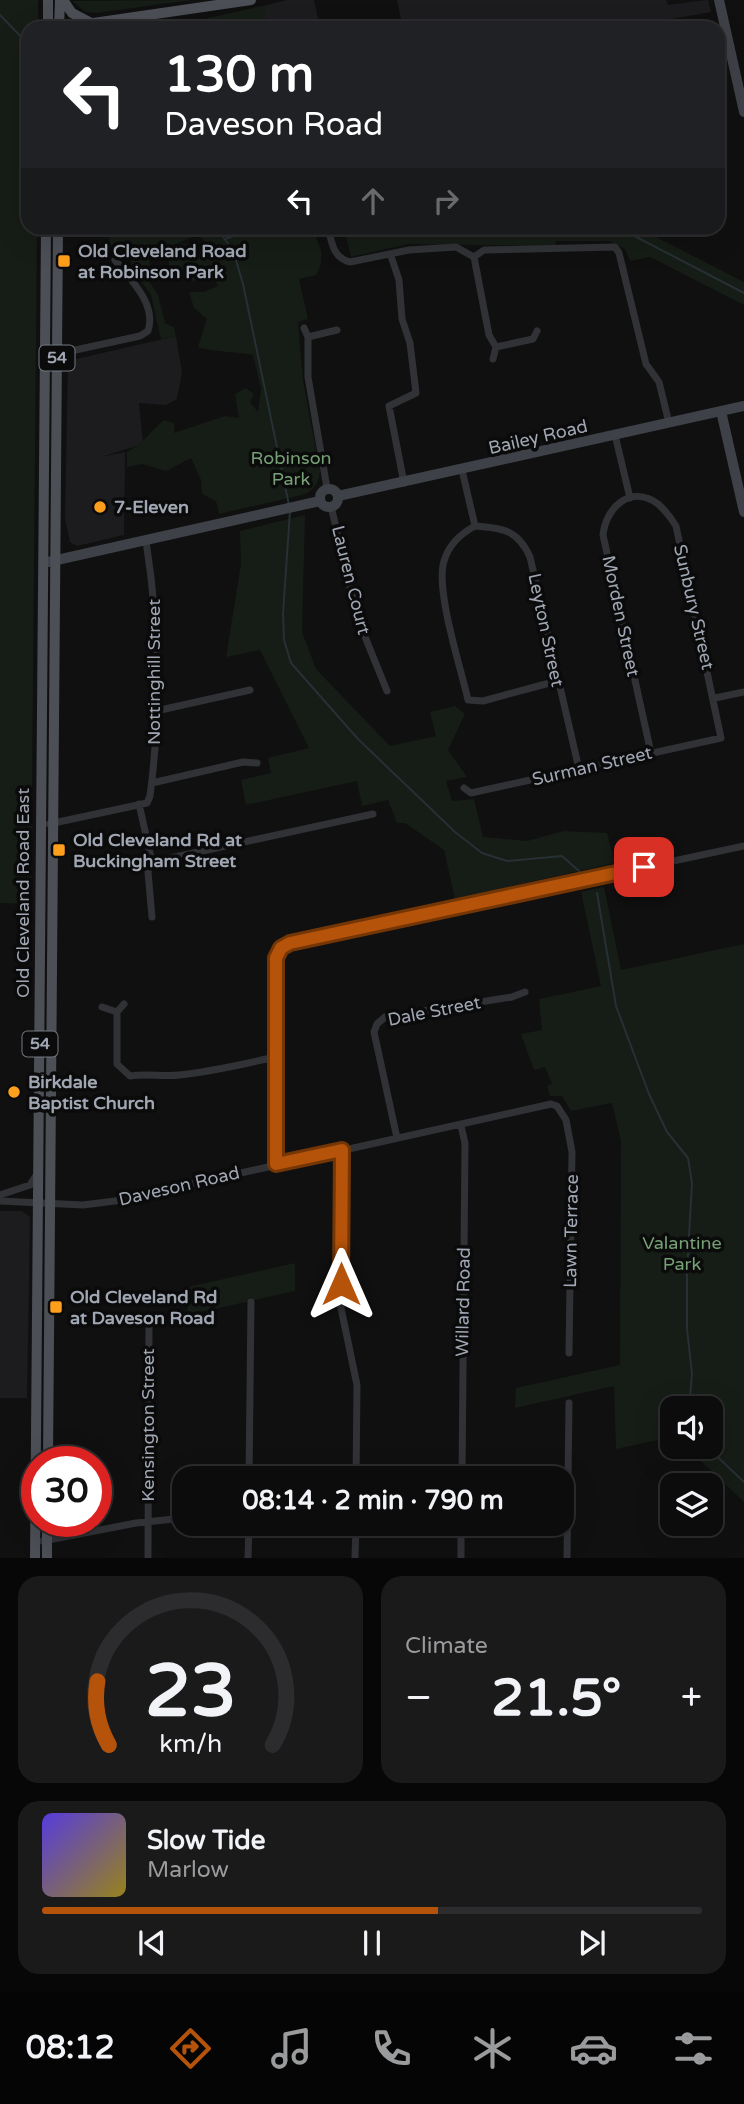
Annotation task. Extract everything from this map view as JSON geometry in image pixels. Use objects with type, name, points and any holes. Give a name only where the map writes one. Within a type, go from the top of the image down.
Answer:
[{"type":"main road","points":[[48,0],[48,21]]},
{"type":"main road","points":[[62,0],[72,13],[86,21]]},
{"type":"main road","points":[[60,21],[62,0]]},
{"type":"main road","points":[[112,21],[251,0]]},
{"type":"main road","points":[[128,21],[135,19]]},
{"type":"main road","name":"Old Cleveland Road East","points":[[46,235],[49,562],[41,1541],[47,1558]]},
{"type":"main road","name":"Old Cleveland Road East","points":[[49,562],[57,354],[58,235]]},
{"type":"main road","name":"Old Cleveland Road East","points":[[47,824],[38,1169],[44,1203],[48,1446]]},
{"type":"main road","name":"Old Cleveland Road East","points":[[36,1558],[42,1537]]},
{"type":"street","points":[[719,0],[724,21]]},
{"type":"street","points":[[725,27],[744,112]]},
{"type":"street","points":[[330,235],[334,252],[342,260],[350,262],[391,256],[409,250],[456,247],[474,257]]},
{"type":"street","points":[[474,257],[484,250],[615,247],[619,253],[646,364],[659,383],[669,423]]},
{"type":"street","points":[[391,256],[399,279],[402,319],[410,343],[416,393],[389,406],[404,483]]},
{"type":"street","points":[[474,257],[489,335],[496,346],[493,359]]},
{"type":"street","points":[[57,354],[139,336],[148,331],[150,317],[146,302],[116,260]]},
{"type":"street","points":[[304,328],[307,337],[308,377],[327,488]]},
{"type":"street","points":[[307,337],[337,330]]},
{"type":"street","points":[[533,339],[537,331]]},
{"type":"street","points":[[496,346],[533,339]]},
{"type":"street","points":[[533,339],[540,346]]},
{"type":"street","name":"Bailey Road","points":[[338,496],[744,406]]},
{"type":"street","points":[[721,411],[744,512]]},
{"type":"street","points":[[615,435],[633,497]]},
{"type":"street","points":[[462,470],[475,526],[459,535],[449,548],[443,562],[442,584],[468,700],[483,701],[557,681]]},
{"type":"street","points":[[49,562],[299,505],[320,501],[331,506],[338,496],[333,489],[327,488],[321,493],[320,501]]},
{"type":"street","name":"Sunbury Street","points":[[633,497],[661,506],[676,526],[715,698],[721,738]]},
{"type":"street","name":"Morden Street","points":[[633,497],[609,511],[603,535],[651,753]]},
{"type":"street","name":"Lauren Court","points":[[331,506],[357,617],[387,691]]},
{"type":"street","name":"Leyton Street","points":[[475,526],[506,530],[523,541],[530,557],[579,769]]},
{"type":"street","name":"Nottinghill Street","points":[[143,803],[152,783],[156,711],[154,586],[146,541]]},
{"type":"street","points":[[156,711],[250,690]]},
{"type":"street","points":[[715,698],[744,692]]},
{"type":"street","name":"Surman Street","points":[[464,788],[471,793],[721,738]]},
{"type":"street","points":[[152,783],[243,762],[257,763]]},
{"type":"street","points":[[47,824],[143,803],[152,862],[148,872],[152,917]]},
{"type":"street","points":[[152,862],[373,814]]},
{"type":"street","points":[[276,1164],[276,958],[281,948],[290,943],[744,846]]},
{"type":"street","name":"Dale Street","points":[[397,1138],[374,1032],[377,1024],[385,1017],[512,997],[525,992]]},
{"type":"street","points":[[124,1004],[117,1012],[117,1064],[130,1076],[148,1073],[170,1076],[201,1073],[276,1057]]},
{"type":"street","points":[[102,1007],[117,1012]]},
{"type":"street","name":"Daveson Road","points":[[0,1198],[83,1205],[115,1201],[551,1104],[562,1111]]},
{"type":"street","name":"Lawn Terrace","points":[[562,1111],[572,1152],[569,1353]]},
{"type":"street","name":"Willard Road","points":[[461,1126],[465,1143],[462,1466]]},
{"type":"street","points":[[342,1150],[341,1308],[357,1385],[356,1466]]},
{"type":"street","points":[[0,1198],[30,1185],[38,1169]]},
{"type":"street","points":[[249,1466],[251,1302]]},
{"type":"street","name":"Kensington Street","points":[[148,1558],[149,1327]]},
{"type":"street","points":[[568,1558],[569,1404]]},
{"type":"street","points":[[41,1541],[172,1520]]},
{"type":"street","points":[[248,1558],[249,1536]]},
{"type":"street","points":[[355,1558],[356,1536]]},
{"type":"street","points":[[461,1536],[461,1558]]},
{"type":"shaded area","points":[[287,0],[314,0],[318,21],[266,21],[266,5]]},
{"type":"shaded area","points":[[397,0],[666,0],[668,5],[708,0],[711,12],[671,21],[402,21]]},
{"type":"shaded area","points":[[176,336],[182,372],[177,399],[166,405],[139,403],[143,444],[101,457],[125,452],[124,535],[77,546],[70,542],[65,519],[68,361]]},
{"type":"shaded area","points":[[0,1211],[22,1211],[30,1217],[27,1398],[0,1398]]},
{"type":"green space","points":[[0,0],[38,0],[38,21],[21,21],[21,235],[37,235],[31,904],[0,903]]},
{"type":"green space","points":[[192,0],[96,13],[85,12],[72,1]]},
{"type":"green space","points":[[266,5],[266,21],[196,21]]},
{"type":"green space","points":[[110,235],[197,235],[174,245],[147,247],[150,265],[143,272],[158,295],[165,323],[174,327],[176,336],[161,339],[151,295],[133,270],[128,246],[109,248]]},
{"type":"green space","name":"Robinson Park","points":[[197,235],[315,235],[321,251],[321,264],[316,275],[299,279],[308,319],[298,322],[303,381],[320,471],[318,482],[306,494],[219,514],[216,501],[202,494],[201,480],[191,458],[166,471],[142,464],[127,467],[127,452],[164,420],[174,423],[174,433],[225,416],[239,418],[235,394],[246,388],[254,394],[250,402],[258,412],[261,389],[253,355],[198,347],[207,319],[194,308],[189,292],[204,292],[218,286],[213,277],[194,281],[171,274],[166,251],[182,243],[197,248],[205,241]]},
{"type":"green space","points":[[346,235],[657,235],[658,238],[744,282],[744,305],[650,257],[630,261],[625,249],[609,241],[555,241],[556,246],[408,244],[351,257]]},
{"type":"green space","points":[[305,515],[302,632],[316,669],[390,746],[436,736],[430,712],[455,706],[465,714],[448,750],[467,777],[446,781],[452,801],[474,799],[483,837],[527,841],[564,831],[607,833],[615,863],[455,899],[444,850],[405,823],[397,823],[388,800],[362,806],[357,781],[246,805],[241,780],[271,773],[268,758],[309,748],[260,650],[226,657],[241,564],[240,531]]},
{"type":"green space","name":"Valantine Park","points":[[604,887],[621,970],[744,944],[744,1502],[723,1482],[723,1473],[713,1473],[699,1459],[723,1459],[723,1396],[660,1396],[660,1440],[616,1449],[614,1386],[515,1408],[516,1388],[620,1365],[621,1141],[612,1103],[571,1111],[562,1096],[550,1096],[547,1086],[552,1084],[545,1067],[534,1070],[521,1034],[542,1030],[539,999],[601,986],[581,892]]},
{"type":"green space","points":[[295,1263],[295,1291],[187,1315],[188,1287]]},
{"type":"waterway","points":[[0,15],[21,37]]},
{"type":"waterway","points":[[221,235],[233,250],[243,284],[289,505]]},
{"type":"waterway","points":[[225,239],[237,235]]},
{"type":"waterway","points":[[632,235],[744,293]]},
{"type":"waterway","points":[[290,511],[283,614],[284,640],[291,663],[358,739],[455,832],[482,853],[507,861],[562,856],[579,871]]},
{"type":"waterway","points":[[597,893],[616,1006],[649,1094],[667,1132],[688,1158],[692,1183],[687,1271],[687,1329],[692,1374],[690,1396]]},
{"type":"waterway","points":[[720,1459],[744,1482]]},
{"type":"place","name":"Old Cleveland Road at Robinson Park","points":[[64,261]]},
{"type":"place","name":"7-Eleven","points":[[100,507]]},
{"type":"place","name":"Old Cleveland Rd at Buckingham Street","points":[[59,850]]},
{"type":"place","name":"Birkdale Baptist Church","points":[[14,1092]]},
{"type":"place","name":"Old Cleveland Rd at Daveson Road","points":[[56,1307]]},
{"type":"route","points":[[341,1284],[342,1150],[276,1164],[276,958],[281,948],[290,943],[644,867]]}]
